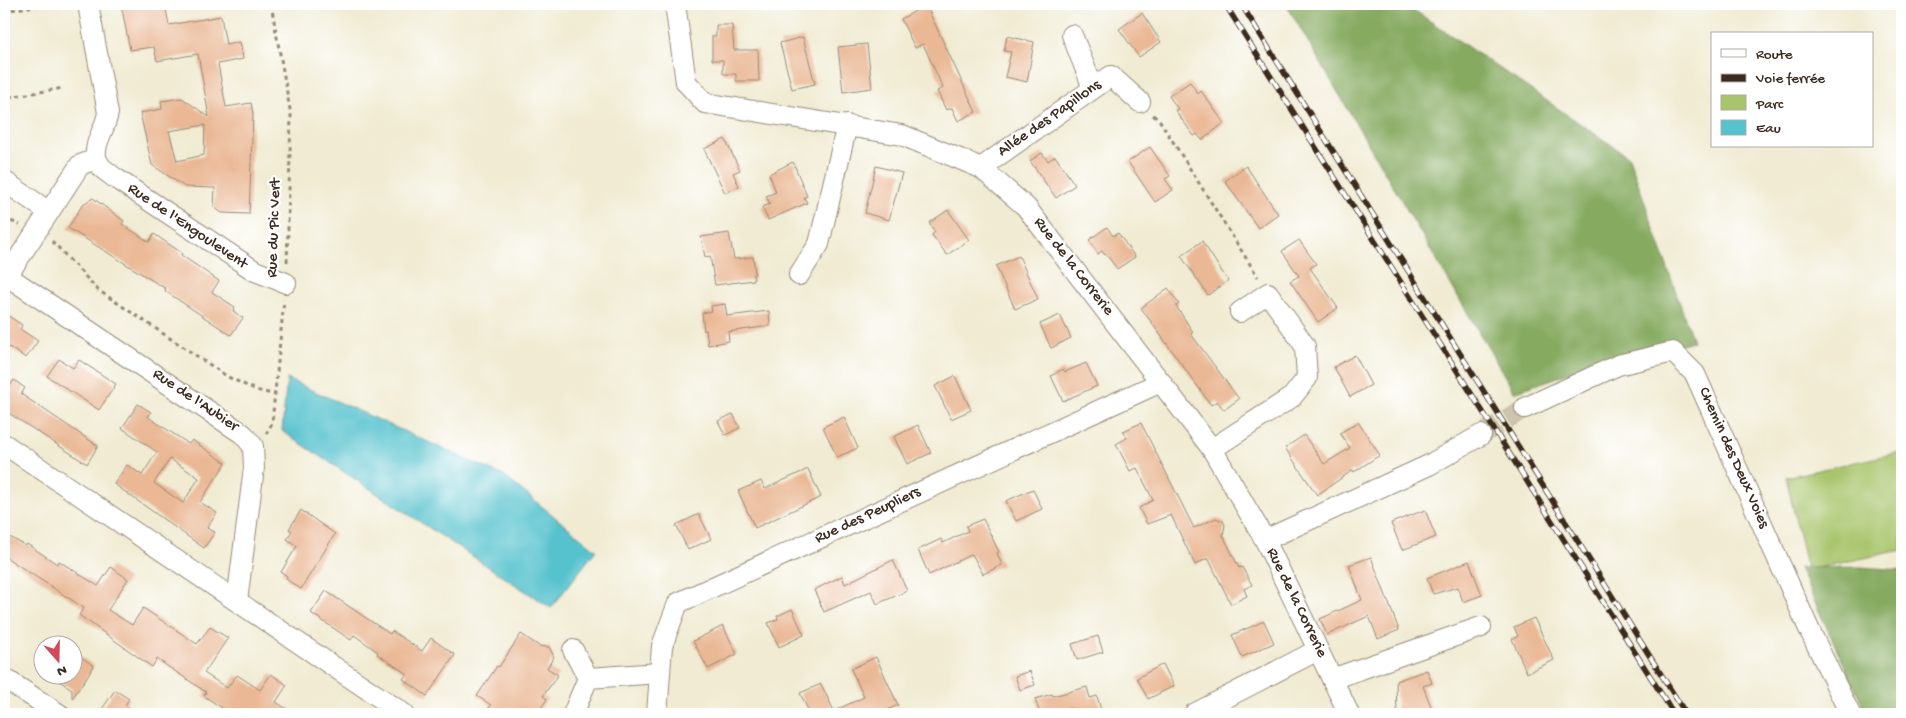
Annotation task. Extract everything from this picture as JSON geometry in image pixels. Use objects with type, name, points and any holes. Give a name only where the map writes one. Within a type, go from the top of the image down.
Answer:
[{"type":"street","points":[[6,275],[37,232],[80,165],[96,159],[95,149],[106,124],[108,113],[88,4]]},
{"type":"street","name":"Rue de la Correrie","points":[[676,4],[686,82],[705,103],[902,134],[981,168],[1026,207],[1212,449],[1265,540],[1349,714]]},
{"type":"street","points":[[1072,36],[1093,88]]},
{"type":"street","name":"Allée des Papillons","points":[[981,168],[1111,76],[1140,102]]},
{"type":"street","points":[[798,275],[819,244],[847,125]]},
{"type":"street","name":"Rue de l'Engoulevent","points":[[96,159],[102,168],[115,178],[255,272],[286,283]]},
{"type":"street","points":[[4,181],[49,212]]},
{"type":"street","name":"Rue de l'Aubier","points":[[6,275],[243,434],[253,446],[254,468],[237,600]]},
{"type":"street","points":[[1212,449],[1292,397],[1307,378],[1304,346],[1268,293],[1240,312]]},
{"type":"street","name":"Chemin des Deux Voies","points":[[1525,408],[1618,365],[1673,352],[1695,374],[1809,629],[1850,714]]},
{"type":"street","name":"Rue des Peupliers","points":[[657,714],[662,646],[678,603],[1161,382]]},
{"type":"street","points":[[1265,540],[1429,465],[1481,435]]},
{"type":"street","points":[[4,444],[404,714]]},
{"type":"street","points":[[1332,679],[1481,627]]},
{"type":"street","points":[[573,650],[588,678]]},
{"type":"street","points":[[1194,714],[1318,650]]},
{"type":"street","points":[[588,678],[660,673]]},
{"type":"street","points":[[4,678],[59,714]]},
{"type":"street","points":[[572,714],[588,678]]},
{"type":"path","points":[[4,11],[48,4]]},
{"type":"path","name":"Rue du Pic Vert","points":[[253,446],[261,440],[272,423],[286,283],[291,115],[271,4]]},
{"type":"path","points":[[4,68],[9,97]]},
{"type":"path","points":[[4,104],[9,97],[64,88]]},
{"type":"path","points":[[1140,102],[1160,121],[1268,293]]},
{"type":"path","points":[[4,218],[49,237],[98,290],[228,376],[256,390],[276,395]]},
{"type":"green space","points":[[1286,4],[1405,4],[1629,157],[1693,341],[1582,369],[1514,392]]},
{"type":"green space","points":[[1902,452],[1902,550],[1807,570],[1786,477]]},
{"type":"green space","points":[[1861,567],[1902,570],[1902,714],[1867,714],[1799,568]]},
{"type":"water","points":[[287,379],[504,476],[596,550],[551,608],[282,431]]},
{"type":"building","points":[[121,4],[165,4],[169,25],[221,16],[226,45],[240,42],[243,59],[218,64],[226,107],[251,103],[253,114],[249,214],[222,213],[214,207],[215,188],[185,187],[152,165],[140,113],[162,109],[161,101],[182,98],[209,117],[198,54],[157,61],[154,47],[130,50]],"holes":[[[205,125],[204,155],[177,161],[169,131]]]},
{"type":"building","points":[[926,5],[976,112],[958,121],[952,108],[946,110],[937,91],[943,88],[923,44],[915,48],[901,19]]},
{"type":"building","points":[[1142,13],[1161,42],[1139,57],[1119,29]]},
{"type":"building","points":[[716,25],[732,25],[734,50],[758,50],[759,81],[736,81],[736,74],[723,74],[723,60],[712,60],[712,36],[716,36]]},
{"type":"building","points":[[1007,36],[1034,42],[1027,82],[1005,77],[1011,52],[1004,51]]},
{"type":"building","points":[[803,37],[815,84],[792,89],[780,43]]},
{"type":"building","points":[[867,44],[872,88],[843,92],[838,47]]},
{"type":"building","points":[[1190,82],[1198,94],[1201,91],[1224,123],[1202,140],[1197,134],[1194,136],[1175,110],[1178,109],[1169,96]]},
{"type":"building","points":[[725,139],[740,170],[733,173],[739,186],[725,193],[704,149]]},
{"type":"building","points":[[1150,147],[1170,176],[1165,179],[1173,190],[1155,202],[1128,162]]},
{"type":"building","points":[[1042,153],[1048,161],[1055,156],[1075,185],[1056,198],[1030,161]]},
{"type":"building","points":[[793,162],[807,196],[804,197],[807,203],[768,220],[762,207],[770,204],[766,196],[776,192],[769,174]]},
{"type":"building","points":[[876,166],[902,173],[889,220],[865,213]]},
{"type":"building","points":[[1246,166],[1278,214],[1258,228],[1225,181]]},
{"type":"building","points":[[93,198],[124,221],[122,224],[149,242],[154,234],[219,281],[212,292],[235,307],[233,311],[243,318],[231,335],[165,291],[166,289],[68,228],[83,204]]},
{"type":"building","points":[[948,210],[969,240],[947,255],[932,235],[935,232],[929,223]]},
{"type":"building","points":[[1107,227],[1113,236],[1118,233],[1135,257],[1117,269],[1106,254],[1102,251],[1098,254],[1089,240]]},
{"type":"building","points":[[729,233],[734,259],[753,257],[754,280],[715,285],[710,256],[705,257],[701,237]]},
{"type":"building","points":[[1299,240],[1316,264],[1310,268],[1338,308],[1318,322],[1290,281],[1299,276],[1282,251]]},
{"type":"building","points":[[1202,241],[1228,281],[1208,295],[1181,256]]},
{"type":"building","points":[[1019,256],[1038,299],[1015,309],[996,266]]},
{"type":"building","points":[[1168,288],[1179,304],[1176,306],[1193,332],[1191,334],[1239,399],[1224,410],[1217,401],[1211,405],[1141,308]]},
{"type":"building","points":[[725,304],[727,316],[769,311],[770,326],[728,332],[729,341],[708,345],[702,313],[712,311],[711,306]]},
{"type":"building","points":[[4,313],[22,325],[20,329],[38,341],[26,358],[7,346],[4,351]]},
{"type":"building","points":[[1060,315],[1071,338],[1051,348],[1040,324]]},
{"type":"building","points":[[1355,355],[1371,385],[1350,397],[1334,367]]},
{"type":"building","points":[[59,359],[73,368],[79,360],[116,384],[99,410],[47,376]]},
{"type":"building","points":[[1086,363],[1097,386],[1063,401],[1051,376],[1063,369],[1065,372]]},
{"type":"building","points":[[955,376],[971,410],[951,419],[935,386]]},
{"type":"building","points":[[14,380],[25,388],[21,394],[98,446],[87,464],[4,410],[4,383],[10,386]]},
{"type":"building","points":[[138,404],[151,412],[148,417],[189,444],[192,440],[226,463],[200,502],[217,513],[207,528],[215,532],[204,548],[114,484],[127,465],[142,475],[157,452],[122,428]],"holes":[[[170,459],[199,478],[183,503],[154,483]]]},
{"type":"building","points":[[733,414],[740,428],[725,435],[718,421]]},
{"type":"building","points":[[844,417],[858,448],[837,457],[823,427]]},
{"type":"building","points":[[1358,422],[1380,455],[1354,472],[1353,470],[1317,495],[1285,448],[1304,435],[1324,464],[1350,448],[1340,433]]},
{"type":"building","points":[[1141,423],[1194,528],[1216,518],[1223,521],[1225,525],[1223,535],[1239,568],[1242,567],[1252,585],[1244,589],[1247,596],[1231,604],[1208,558],[1195,565],[1171,515],[1147,524],[1139,508],[1153,500],[1137,468],[1130,471],[1116,444],[1127,438],[1123,431]]},
{"type":"building","points":[[918,425],[931,453],[907,464],[894,437]]},
{"type":"building","points":[[808,469],[821,497],[755,528],[738,491],[761,481],[765,489]]},
{"type":"building","points":[[1033,489],[1042,509],[1016,521],[1006,501]]},
{"type":"building","points":[[301,510],[335,534],[301,589],[286,579],[287,576],[281,572],[297,546],[287,539],[292,531],[289,529]]},
{"type":"building","points":[[1425,510],[1436,537],[1402,550],[1391,523]]},
{"type":"building","points":[[699,514],[711,539],[688,550],[676,525]]},
{"type":"building","points":[[983,519],[999,552],[997,553],[1002,565],[983,574],[972,554],[929,575],[918,550],[941,539],[943,543],[968,531],[966,526]]},
{"type":"building","points":[[4,534],[26,546],[27,544],[57,564],[59,561],[98,586],[111,567],[128,579],[108,610],[132,625],[143,608],[197,644],[210,627],[228,638],[204,673],[227,688],[237,675],[260,690],[271,674],[287,685],[276,702],[295,714],[231,714],[204,696],[206,692],[157,659],[152,667],[79,615],[84,608],[4,556]]},
{"type":"building","points":[[1371,557],[1399,630],[1378,639],[1369,616],[1327,635],[1320,619],[1362,600],[1349,565]]},
{"type":"building","points":[[893,560],[907,591],[877,604],[871,591],[824,612],[814,590],[842,576],[845,584]]},
{"type":"building","points":[[1469,561],[1482,595],[1463,602],[1458,587],[1433,594],[1427,578]]},
{"type":"building","points":[[326,591],[390,634],[392,631],[422,651],[431,638],[455,655],[427,696],[403,679],[407,674],[377,654],[378,652],[354,635],[351,640],[311,613]]},
{"type":"building","points":[[792,609],[804,635],[779,647],[768,623],[778,619],[777,616]]},
{"type":"building","points":[[1534,618],[1554,660],[1527,673],[1512,639],[1518,636],[1514,627]]},
{"type":"building","points":[[1264,621],[1274,643],[1242,657],[1232,635]]},
{"type":"building","points":[[723,626],[737,654],[708,669],[693,641]]},
{"type":"building","points":[[521,634],[539,646],[549,647],[554,657],[547,668],[558,675],[543,696],[547,699],[537,714],[485,714],[491,705],[477,696]]},
{"type":"building","points":[[1098,636],[1103,652],[1077,660],[1072,644]]},
{"type":"building","points":[[82,657],[94,666],[82,684]]},
{"type":"building","points":[[876,657],[898,705],[879,714],[810,714],[800,693],[821,684],[834,711],[864,697],[851,669]]},
{"type":"building","points":[[1163,664],[1174,686],[1148,699],[1137,678]]},
{"type":"building","points":[[1427,670],[1432,683],[1423,686],[1432,709],[1419,714],[1397,714],[1396,681]]},
{"type":"building","points":[[1030,671],[1035,685],[1020,690],[1015,676]]},
{"type":"building","points":[[67,686],[81,686],[72,699],[72,689]]},
{"type":"building","points":[[1087,687],[1090,698],[1097,696],[1102,714],[1072,714],[1070,708],[1049,714],[1040,714],[1035,699]]},
{"type":"building","points":[[115,690],[129,699],[125,705],[139,714],[110,714],[102,709]]},
{"type":"tunnel","points":[[1481,435],[1525,408]]},
{"type":"railway","points":[[1225,4],[1674,714]]},
{"type":"railway","points":[[1241,4],[1686,714]]}]
